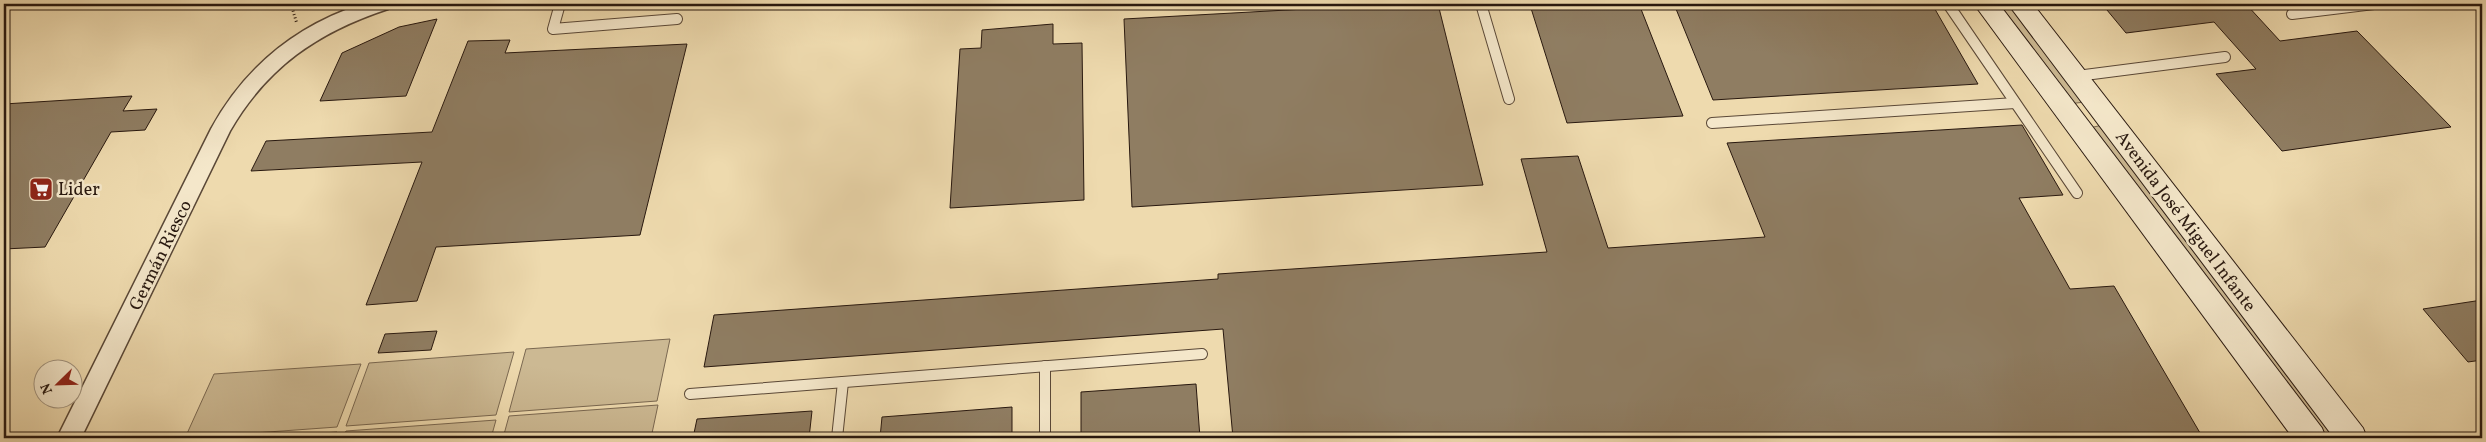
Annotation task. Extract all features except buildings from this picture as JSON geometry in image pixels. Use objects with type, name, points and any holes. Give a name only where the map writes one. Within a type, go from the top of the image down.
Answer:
[{"type":"street","name":"Germán Riesco","points":[[69,438],[221,129],[241,97],[259,76],[284,54],[318,31],[381,4]]},
{"type":"street","name":"Avenida José Miguel Infante","points":[[1986,4],[2311,438]]},
{"type":"street","name":"Avenida José Miguel Infante","points":[[2020,4],[2077,76],[2352,438]]},
{"type":"street","points":[[2073,120],[2080,113],[2086,112],[2107,116]]},
{"type":"lane","points":[[560,4],[553,29],[677,19]]},
{"type":"lane","points":[[1481,4],[1509,99]]},
{"type":"lane","points":[[1948,4],[2077,193]]},
{"type":"lane","points":[[2292,14],[2374,4]]},
{"type":"lane","points":[[2077,76],[2226,57]]},
{"type":"lane","points":[[1712,123],[2016,103]]},
{"type":"lane","points":[[690,394],[1202,354]]},
{"type":"lane","points":[[1044,438],[1045,366]]},
{"type":"lane","points":[[836,438],[843,382]]},
{"type":"shaded area","points":[[1993,4],[2011,4],[2085,102],[2068,104]]},
{"type":"shaded area","points":[[2103,125],[2341,438],[2321,438],[2089,128]]},
{"type":"shaded area","points":[[670,339],[657,401],[509,412],[526,349]]},
{"type":"shaded area","points":[[514,352],[496,415],[346,426],[369,363]]},
{"type":"shaded area","points":[[361,364],[337,427],[185,438],[214,374]]},
{"type":"shaded area","points":[[658,405],[651,438],[503,438],[509,416]]},
{"type":"shaded area","points":[[496,420],[491,438],[343,438],[346,431]]},
{"type":"shaded area","points":[[337,432],[334,438],[245,438]]},
{"type":"place","name":"Lider","points":[[41,189]]}]
